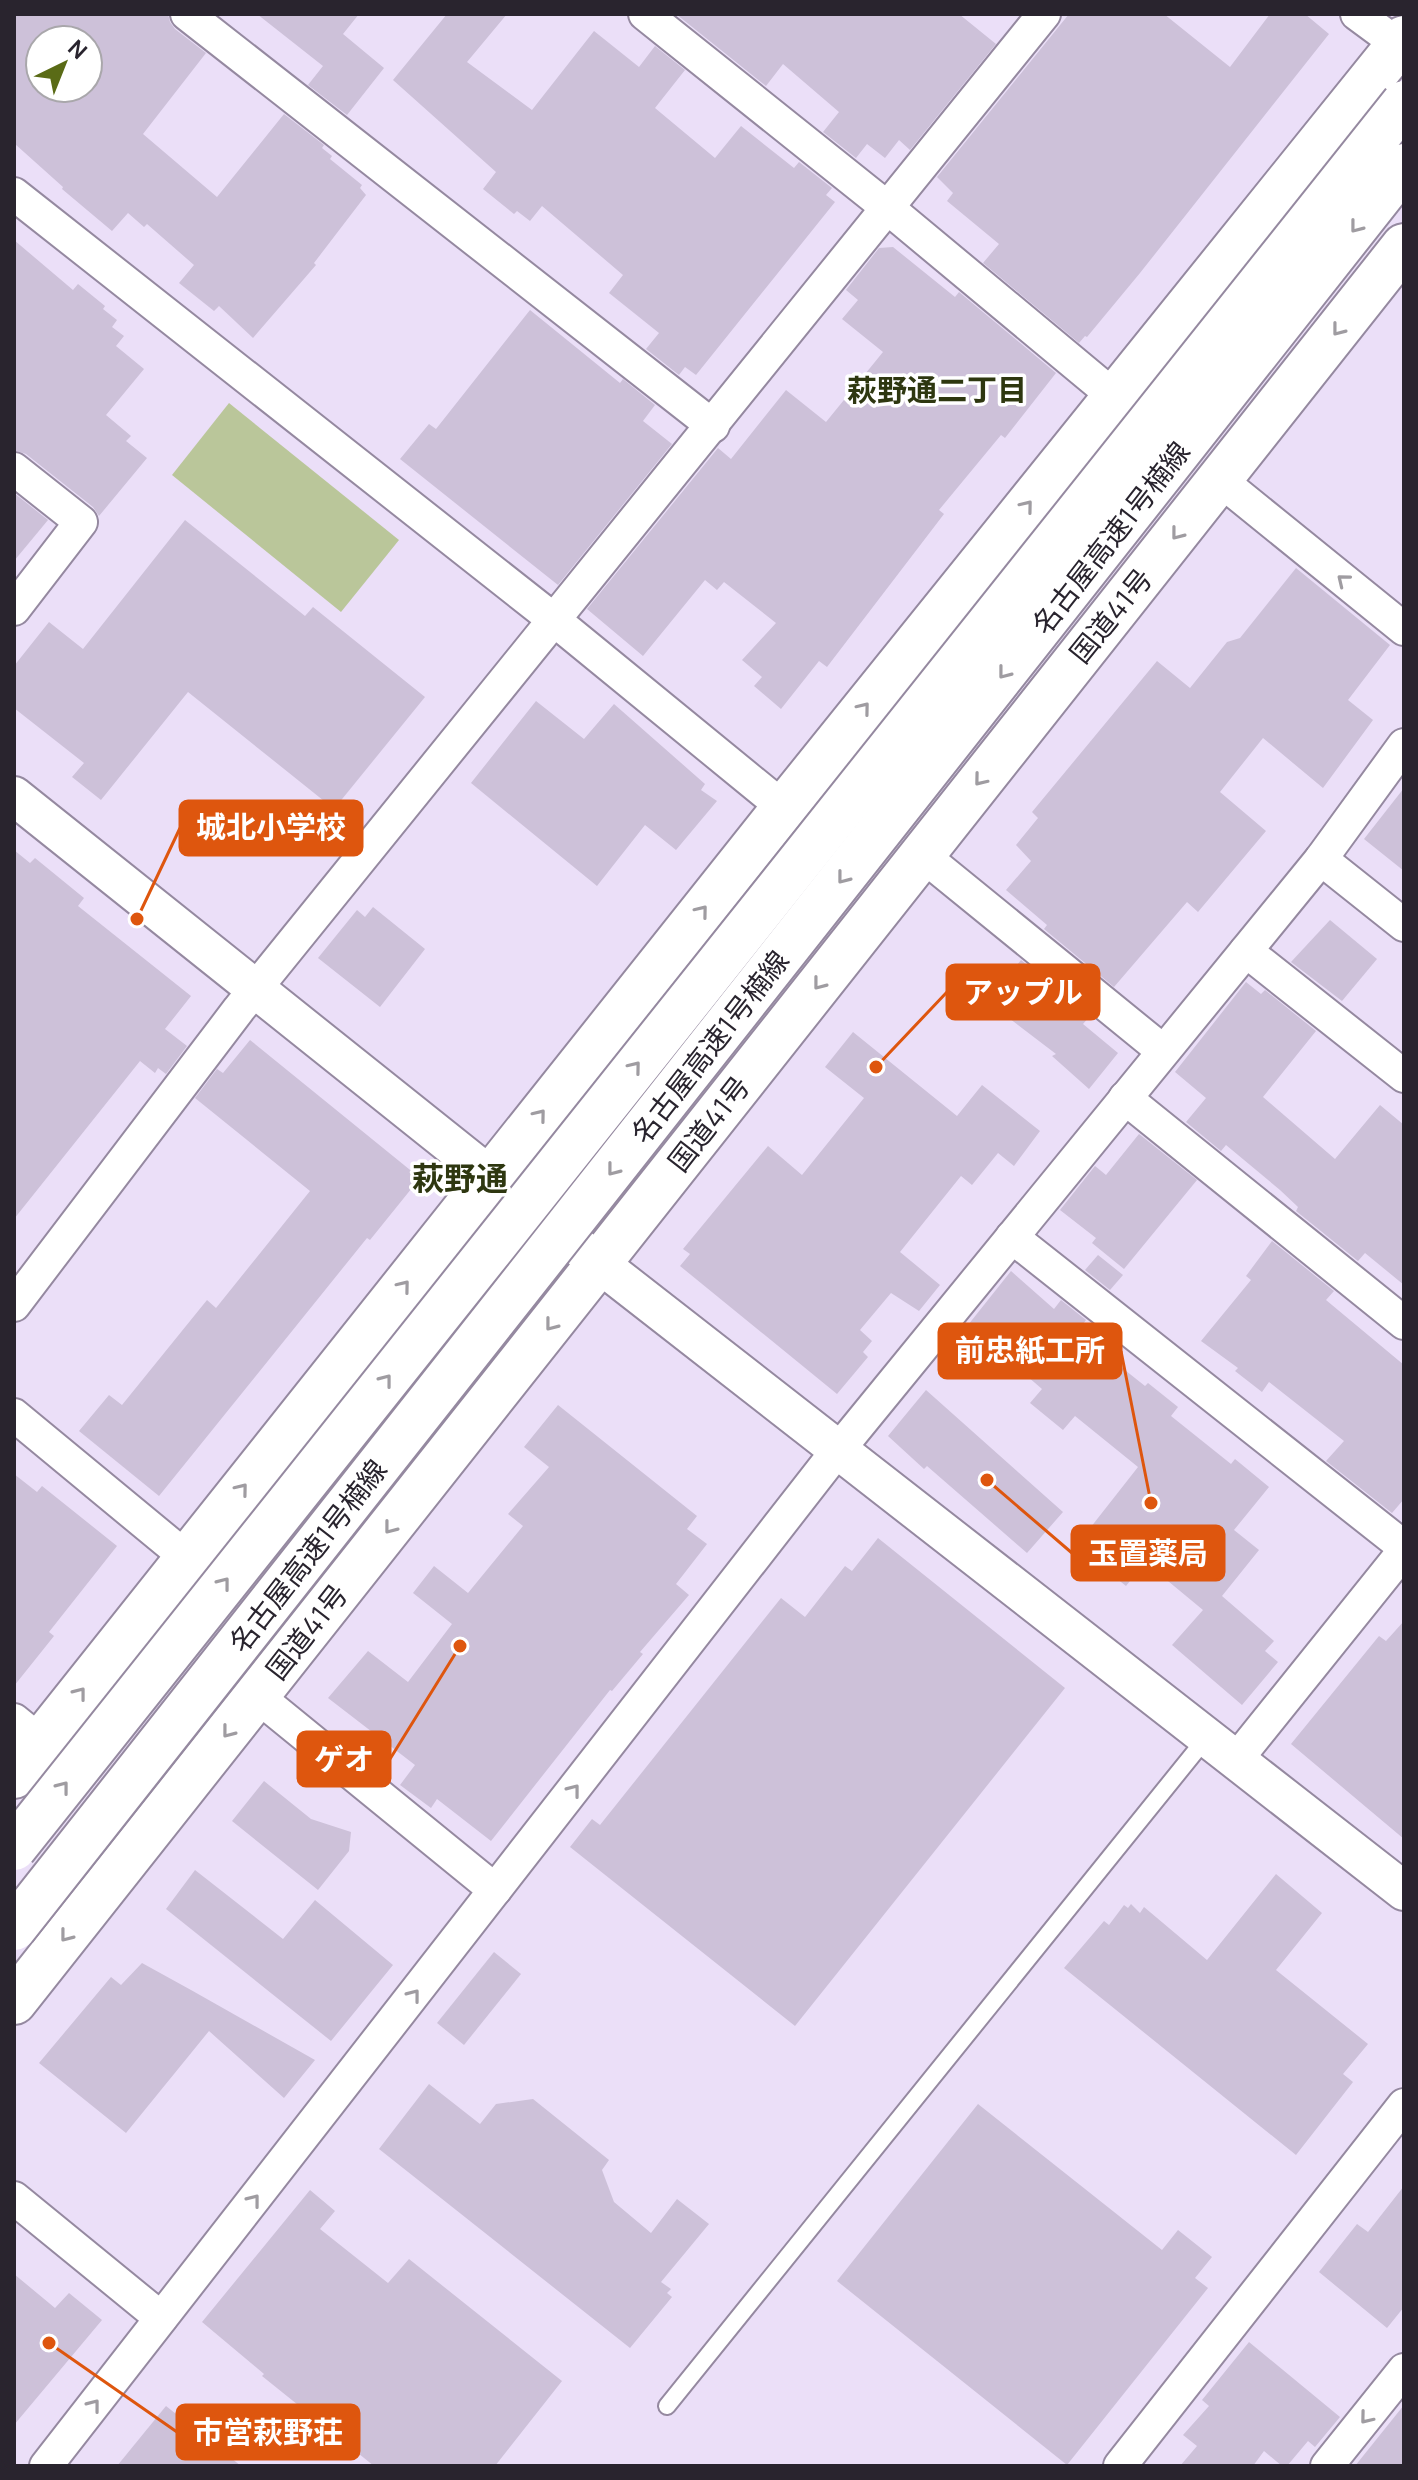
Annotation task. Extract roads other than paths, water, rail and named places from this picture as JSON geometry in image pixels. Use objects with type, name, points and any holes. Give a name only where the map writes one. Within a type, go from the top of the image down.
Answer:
[{"type":"highway","points":[[14,1776],[27,1731],[187,1558],[784,808],[1401,42]]},
{"type":"highway","name":"名古屋高速1号楠線","points":[[14,1848],[1404,103]]},
{"type":"highway","name":"名古屋高速1号楠線","points":[[14,1928],[1404,166]]},
{"type":"highway","name":"国道41号","points":[[14,2002],[1404,246]]},
{"type":"street","points":[[187,14],[713,426]]},
{"type":"street","points":[[645,14],[889,209],[1115,397]]},
{"type":"street","points":[[1357,14],[1401,42]]},
{"type":"street","points":[[14,1305],[256,989],[553,619],[889,209],[1030,19]]},
{"type":"street","points":[[14,194],[553,619],[784,808]]},
{"type":"street","points":[[14,469],[81,522],[14,609]]},
{"type":"street","points":[[1220,480],[1404,629]]},
{"type":"street","points":[[46,2466],[839,1448],[1321,859],[1404,745]]},
{"type":"street","points":[[14,796],[600,1264],[1404,1891]]},
{"type":"street","points":[[921,854],[1163,1051]]},
{"type":"street","points":[[1321,859],[1404,925]]},
{"type":"street","points":[[1246,951],[1404,1076]]},
{"type":"street","points":[[1125,1098],[1404,1323]]},
{"type":"street","points":[[1012,1237],[1404,1549],[1236,1760]]},
{"type":"street","points":[[14,1415],[187,1558]]},
{"type":"street","points":[[257,1696],[495,1890]]},
{"type":"street","points":[[1120,2466],[1404,2105]]},
{"type":"street","points":[[14,2198],[161,2318]]},
{"type":"street","points":[[1327,2466],[1404,2370]]},
{"type":"lane","points":[[667,2406],[1207,1737]]},
{"type":"place","name":"城北小学校","points":[[137,919]]},
{"type":"place","name":"アップル","points":[[876,1067]]},
{"type":"place","name":"玉置薬局","points":[[987,1480]]},
{"type":"place","name":"前忠紙工所","points":[[1151,1503]]},
{"type":"place","name":"ゲオ","points":[[460,1646]]},
{"type":"place","name":"市営萩野荘","points":[[49,2343]]},
{"type":"district","name":"萩野通二丁目","points":[[937,391]]},
{"type":"district","name":"萩野通","points":[[460,1179]]}]
